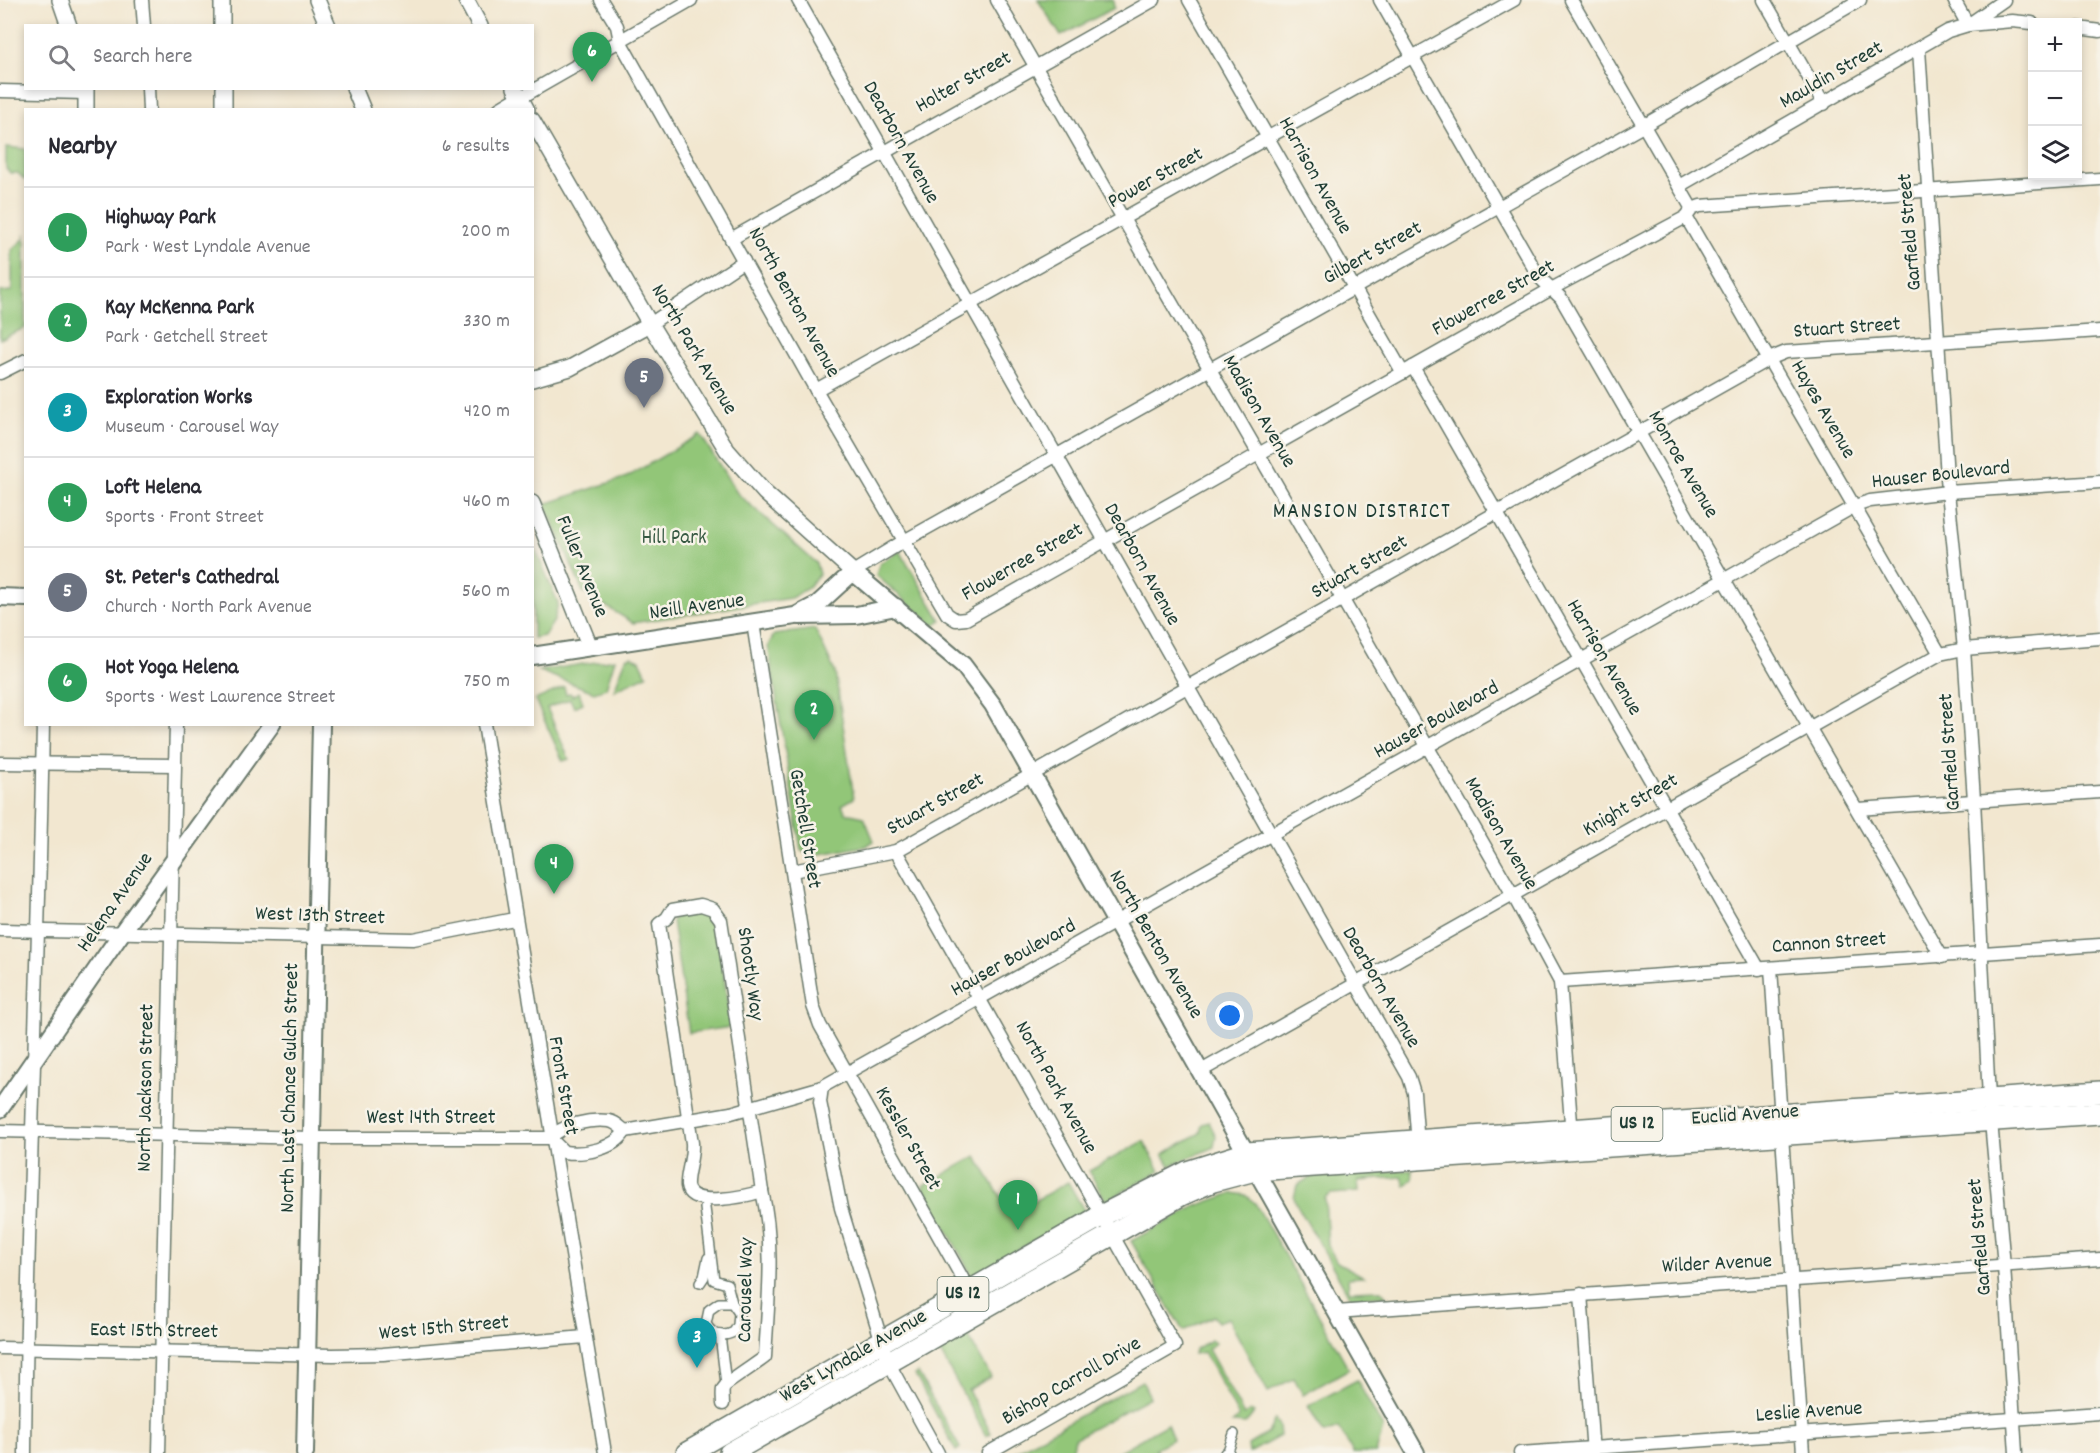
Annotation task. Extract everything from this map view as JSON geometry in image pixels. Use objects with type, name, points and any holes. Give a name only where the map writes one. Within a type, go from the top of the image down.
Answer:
[{"type":"highway","name":"Euclid Avenue","points":[[1990,1110],[2100,1092]]},
{"type":"highway","name":"Euclid Avenue","points":[[1251,1162],[1990,1110],[2100,1113]]},
{"type":"highway","name":"West Lyndale Avenue","points":[[687,1453],[969,1290],[1107,1225],[1251,1162]]},
{"type":"highway","name":"West Lyndale Avenue","points":[[729,1453],[888,1362],[1107,1225]]},
{"type":"main road","name":"North Park Avenue","points":[[853,572],[896,606]]},
{"type":"main road","name":"Neill Avenue","points":[[534,656],[795,616],[818,604],[853,572]]},
{"type":"main road","points":[[0,597],[24,598]]},
{"type":"main road","points":[[795,616],[838,617],[896,606]]},
{"type":"main road","name":"North Benton Avenue","points":[[896,606],[973,676],[993,705],[1416,1453]]},
{"type":"main road","name":"Helena Avenue","points":[[0,1109],[35,1062],[123,931],[271,726]]},
{"type":"main road","name":"North Last Chance Gulch Street","points":[[305,1453],[321,726]]},
{"type":"street","points":[[60,0],[68,24]]},
{"type":"street","points":[[142,0],[144,24]]},
{"type":"street","points":[[222,0],[222,24]]},
{"type":"street","points":[[317,0],[327,24]]},
{"type":"street","name":"North Benton Avenue","points":[[601,0],[616,26],[620,41],[816,390],[947,614],[956,620]]},
{"type":"street","points":[[504,108],[691,0]]},
{"type":"street","name":"Dearborn Avenue","points":[[798,0],[882,152],[1105,539],[1409,1077],[1414,1093],[1418,1149]]},
{"type":"street","name":"Madison Avenue","points":[[997,0],[1513,895],[1560,982],[1572,1139]]},
{"type":"street","name":"Holter Street","points":[[731,239],[1154,0]]},
{"type":"street","name":"Harrison Avenue","points":[[1189,0],[1270,136],[1354,287],[1496,513],[1765,968],[1782,1124],[1803,1453]]},
{"type":"street","name":"Monroe Avenue","points":[[1380,0],[1539,277],[1562,298],[1942,957]]},
{"type":"street","name":"Power Street","points":[[816,390],[1514,0]]},
{"type":"street","name":"Hayes Avenue","points":[[1571,0],[1679,186],[1689,213],[1940,654]]},
{"type":"street","points":[[1764,0],[1824,104]]},
{"type":"street","name":"Gilbert Street","points":[[904,540],[1643,126],[1860,0]]},
{"type":"street","points":[[1954,0],[1968,25],[2012,21],[2028,23]]},
{"type":"street","name":"Mauldin Street","points":[[1679,186],[1948,31],[1968,25],[2004,0]]},
{"type":"street","points":[[463,1],[479,24]]},
{"type":"street","points":[[2082,29],[2100,31]]},
{"type":"street","name":"Garfield Street","points":[[1918,49],[1926,191],[1940,342],[1948,492],[1964,649],[1990,1110],[2004,1266],[2016,1453]]},
{"type":"street","points":[[148,90],[149,108]]},
{"type":"street","points":[[224,90],[224,108]]},
{"type":"street","points":[[355,90],[362,108]]},
{"type":"street","points":[[0,91],[86,91],[86,108]]},
{"type":"street","name":"North Park Avenue","points":[[534,123],[650,324],[727,450],[765,493],[853,572]]},
{"type":"street","name":"Flowerree Street","points":[[956,620],[966,619],[1700,206],[2100,179]]},
{"type":"street","points":[[534,378],[570,368],[650,324],[744,261]]},
{"type":"street","name":"Stuart Street","points":[[792,871],[896,851],[1770,358],[1786,352],[2100,331]]},
{"type":"street","points":[[0,373],[24,361]]},
{"type":"street","name":"Hauser Boulevard","points":[[822,1088],[1428,749],[1855,506],[1870,501],[1948,492],[2100,482]]},
{"type":"street","name":"Fuller Avenue","points":[[534,508],[590,647]]},
{"type":"street","points":[[853,572],[904,540]]},
{"type":"street","name":"Getchell Street","points":[[753,623],[813,1006]]},
{"type":"street","name":"Knight Street","points":[[1201,1071],[1940,654],[1964,649],[2100,638]]},
{"type":"street","points":[[25,1453],[31,1131],[35,1062],[43,726]]},
{"type":"street","name":"North Jackson Street","points":[[159,1453],[169,932],[176,726]]},
{"type":"street","name":"Front Street","points":[[484,726],[514,919],[605,1453]]},
{"type":"street","points":[[0,763],[175,765]]},
{"type":"street","points":[[1858,809],[2100,792]]},
{"type":"street","name":"North Park Avenue","points":[[896,851],[1175,1346]]},
{"type":"street","name":"Shootly Way","points":[[688,1120],[659,924],[672,910],[701,905],[713,909],[721,920],[762,1191]]},
{"type":"street","name":"West 13th Street","points":[[0,930],[316,935],[413,939],[514,919]]},
{"type":"street","name":"Cannon Street","points":[[1560,982],[2100,945]]},
{"type":"street","name":"Kessler Street","points":[[813,1006],[969,1290]]},
{"type":"street","points":[[822,1088],[820,1102],[841,1208],[888,1362],[938,1453]]},
{"type":"street","name":"West 14th Street","points":[[551,1138],[561,1151],[569,1153],[614,1144],[625,1131],[749,1108],[822,1088]]},
{"type":"street","points":[[688,1120],[693,1158],[687,1184],[689,1192],[694,1197],[716,1200],[762,1191]]},
{"type":"street","name":"West 14th Street","points":[[0,1131],[312,1138],[551,1138],[560,1129],[609,1121],[617,1123],[625,1131]]},
{"type":"street","name":"Carousel Way","points":[[726,1384],[747,1373],[765,1357],[770,1271],[768,1230],[762,1191]]},
{"type":"street","points":[[705,1208],[714,1280]]},
{"type":"street","points":[[710,1247],[704,1277],[700,1283],[714,1280],[728,1284],[732,1303],[739,1313],[738,1325],[734,1332],[720,1335],[709,1329],[707,1316],[713,1306],[732,1303]]},
{"type":"street","name":"Wilder Avenue","points":[[1336,1312],[2100,1259]]},
{"type":"street","points":[[1581,1294],[1593,1450]]},
{"type":"street","points":[[720,1335],[726,1384],[723,1389],[723,1404]]},
{"type":"street","name":"West 15th Street","points":[[307,1356],[383,1354],[585,1336]]},
{"type":"street","name":"Bishop Carroll Drive","points":[[988,1453],[1175,1346]]},
{"type":"street","name":"East 15th Street","points":[[0,1348],[162,1350],[307,1356]]},
{"type":"street","name":"Leslie Avenue","points":[[1520,1453],[1593,1450],[2100,1413]]},
{"type":"street","points":[[1228,1452],[1234,1434]]},
{"type":"green space","points":[[1038,0],[1113,0],[1114,8],[1061,36]]},
{"type":"green space","points":[[6,147],[24,149],[24,179],[18,173],[10,173],[6,168]]},
{"type":"green space","points":[[24,239],[24,328],[0,339],[0,292],[12,291],[12,250]]},
{"type":"green space","name":"Hill Park","points":[[700,434],[737,493],[816,563],[819,574],[808,588],[791,598],[633,623],[583,592],[545,504],[627,477]]},
{"type":"green space","points":[[534,546],[558,603],[554,621],[544,636],[534,638]]},
{"type":"green space","points":[[900,551],[941,620],[934,626],[876,575],[880,563]]},
{"type":"green space","points":[[815,629],[835,672],[854,798],[842,805],[846,813],[864,817],[874,841],[866,846],[809,856],[801,850],[768,646],[774,635]]},
{"type":"green space","points":[[631,656],[640,660],[647,675],[614,690],[626,658]]},
{"type":"green space","points":[[615,659],[606,688],[594,692],[539,671]]},
{"type":"green space","points":[[564,687],[566,694],[570,693],[572,696],[579,692],[583,703],[574,707],[570,699],[547,708],[569,759],[563,761],[535,700]]},
{"type":"green space","points":[[695,910],[706,911],[716,920],[731,1027],[689,1033],[672,921],[674,916]]},
{"type":"green space","points":[[1209,1122],[1216,1136],[1214,1147],[1170,1166],[1163,1154],[1200,1133],[1202,1124]]},
{"type":"green space","points":[[1144,1141],[1160,1171],[1106,1201],[1089,1171]]},
{"type":"green space","points":[[976,1156],[1011,1214],[1068,1182],[1085,1212],[972,1276],[923,1186]]},
{"type":"green space","points":[[1412,1170],[1413,1179],[1405,1186],[1402,1177],[1358,1181],[1359,1192],[1331,1194],[1325,1198],[1328,1246],[1337,1262],[1364,1277],[1348,1278],[1349,1291],[1381,1290],[1386,1296],[1350,1297],[1297,1205],[1294,1198],[1297,1185],[1313,1176]]},
{"type":"green space","points":[[1233,1193],[1245,1195],[1255,1203],[1349,1369],[1303,1395],[1294,1378],[1268,1392],[1228,1318],[1218,1322],[1213,1316],[1183,1331],[1131,1241],[1196,1206]]},
{"type":"green space","points":[[966,1332],[991,1377],[968,1390],[991,1433],[986,1436],[938,1348]]},
{"type":"green space","points":[[1211,1340],[1215,1343],[1208,1349],[1244,1415],[1250,1411],[1254,1413],[1245,1424],[1232,1423],[1239,1417],[1204,1352],[1194,1354],[1195,1349]]},
{"type":"green space","points":[[918,1373],[960,1448],[956,1451],[915,1375]]},
{"type":"green space","points":[[1357,1380],[1383,1428],[1376,1453],[1353,1453],[1339,1428],[1324,1433],[1308,1406]]},
{"type":"green space","points":[[1142,1381],[1150,1397],[1075,1438],[1072,1453],[1013,1453]]},
{"type":"green space","points":[[1275,1419],[1279,1426],[1280,1436],[1249,1453],[1248,1445],[1268,1433]]},
{"type":"green space","points":[[1167,1424],[1173,1439],[1155,1448],[1157,1453],[1116,1453]]},
{"type":"place","name":"Hot Yoga Helena","points":[[592,82]]},
{"type":"place","name":"St. Peter's Cathedral","points":[[644,408]]},
{"type":"place","name":"Kay McKenna Park","points":[[814,740]]},
{"type":"place","name":"Loft Helena","points":[[554,894]]},
{"type":"place","name":"Highway Park","points":[[1018,1230]]},
{"type":"place","name":"Exploration Works","points":[[697,1368]]},
{"type":"district","name":"MANSION DISTRICT","points":[[1362,512]]}]
